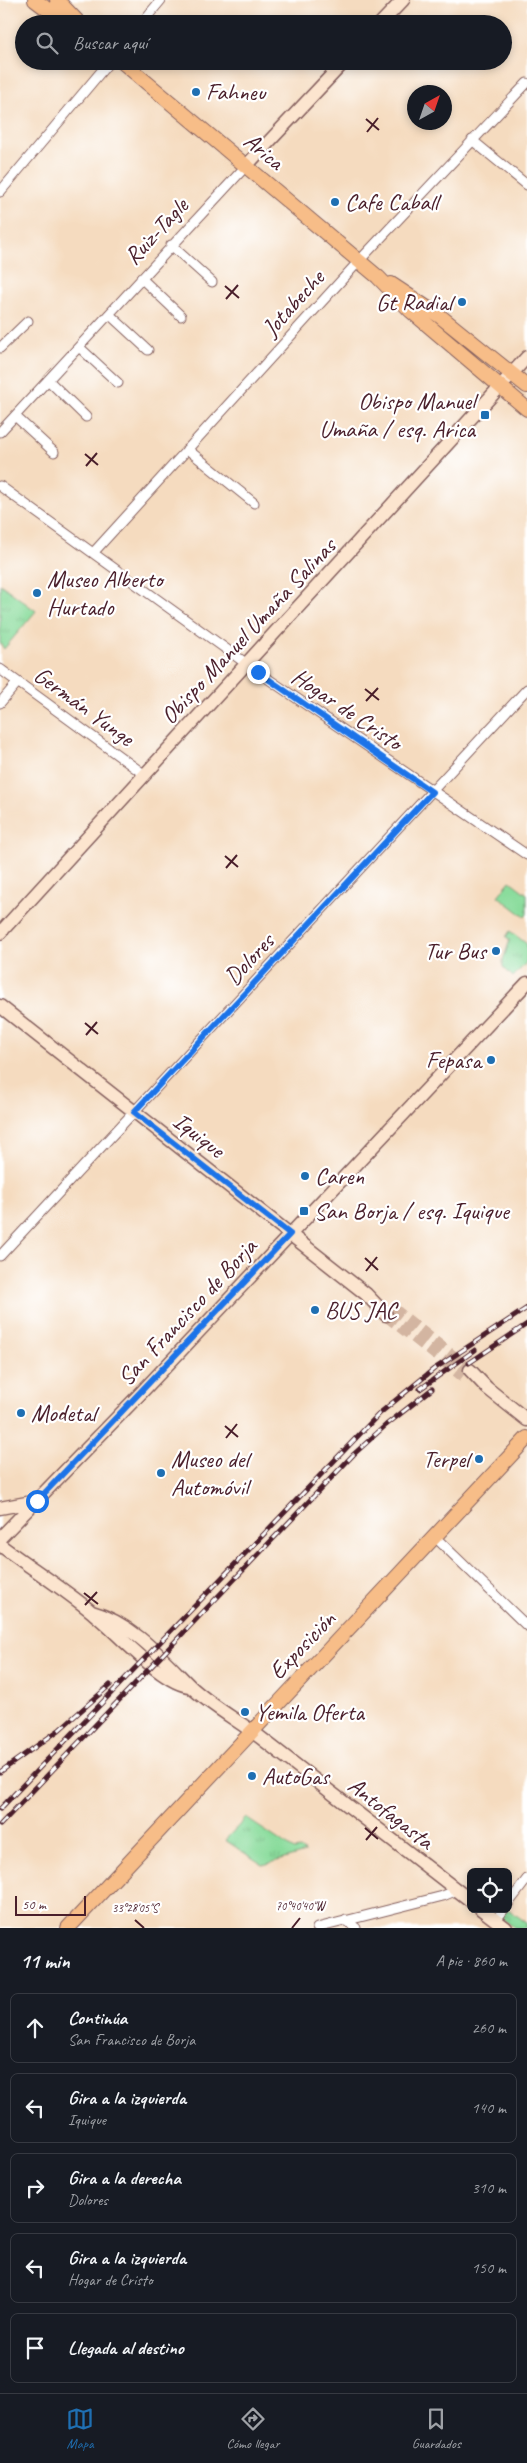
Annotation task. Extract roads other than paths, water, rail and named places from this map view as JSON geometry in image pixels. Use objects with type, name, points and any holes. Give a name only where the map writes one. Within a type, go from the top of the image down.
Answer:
[{"type":"main road","points":[[35,0],[55,15]]},
{"type":"main road","points":[[57,0],[71,15]]},
{"type":"main road","name":"Arica","points":[[132,70],[378,277],[411,311],[527,409]]},
{"type":"main road","name":"Arica","points":[[378,277],[441,316],[527,386]]},
{"type":"main road","name":"Exposición","points":[[68,1928],[527,1438]]},
{"type":"street","points":[[148,15],[161,0]]},
{"type":"street","points":[[389,15],[403,0]]},
{"type":"street","points":[[0,192],[102,70]]},
{"type":"street","name":"Ruiz-Tagle","points":[[1,428],[15,416],[171,245],[337,70]]},
{"type":"street","name":"Jotabeche","points":[[93,553],[359,261],[527,84]]},
{"type":"street","points":[[472,140],[527,185]]},
{"type":"street","points":[[171,245],[212,282]]},
{"type":"street","points":[[141,278],[181,316]]},
{"type":"street","points":[[109,314],[148,350]]},
{"type":"street","points":[[0,348],[28,322]]},
{"type":"street","points":[[78,347],[118,384]]},
{"type":"street","name":"Obispo Manuel Umaña Salinas","points":[[0,933],[527,358]]},
{"type":"street","points":[[48,380],[86,417]]},
{"type":"street","points":[[15,416],[54,452]]},
{"type":"street","points":[[187,449],[254,503]]},
{"type":"street","name":"Hogar de Cristo","points":[[0,486],[247,664],[527,856]]},
{"type":"street","name":"Germán Yunge","points":[[0,669],[144,774]]},
{"type":"street","points":[[0,702],[18,682]]},
{"type":"street","name":"Dolores","points":[[0,1256],[527,689]]},
{"type":"street","name":"San Francisco de Borja","points":[[0,1538],[527,983]]},
{"type":"street","name":"Iquique","points":[[0,1006],[389,1311]]},
{"type":"street","points":[[466,1373],[527,1420]]},
{"type":"street","points":[[0,1508],[37,1501]]},
{"type":"street","points":[[435,1537],[527,1626]]},
{"type":"street","name":"Antofagasta","points":[[0,1545],[92,1612],[157,1670],[176,1683],[190,1686],[252,1731],[467,1898]]},
{"type":"street","points":[[512,1899],[527,1879]]},
{"type":"street","points":[[318,1928],[443,1896],[457,1890]]},
{"type":"street","points":[[486,1913],[501,1924]]},
{"type":"street","points":[[346,1920],[356,1928]]},
{"type":"tunnel","points":[[392,1308],[470,1370]]},
{"type":"tunnel","points":[[386,1315],[463,1376]]},
{"type":"railway","points":[[0,1809],[380,1413],[434,1369],[527,1308]]},
{"type":"railway","points":[[469,1363],[527,1324]]},
{"type":"railway","points":[[420,1389],[475,1350]]},
{"type":"railway","points":[[0,1825],[354,1454],[386,1425],[432,1389]]},
{"type":"railway","points":[[0,1772],[59,1730],[110,1685]]},
{"type":"place","name":"Fahneu","points":[[196,92]]},
{"type":"place","name":"Cafe Caball","points":[[335,202]]},
{"type":"place","name":"Gt Radial","points":[[462,302]]},
{"type":"place","name":"Obispo Manuel Umaña / esq. Arica","points":[[485,415]]},
{"type":"place","name":"Museo Alberto Hurtado","points":[[37,593]]},
{"type":"place","name":"Tur Bus","points":[[496,951]]},
{"type":"place","name":"Fepasa","points":[[491,1060]]},
{"type":"place","name":"Caren","points":[[305,1176]]},
{"type":"place","name":"San Borja / esq. Iquique","points":[[304,1211]]},
{"type":"place","name":"BUS JAC","points":[[315,1310]]},
{"type":"place","name":"Modetal","points":[[21,1413]]},
{"type":"place","name":"Terpel","points":[[479,1459]]},
{"type":"place","name":"Museo del Automóvil","points":[[161,1473]]},
{"type":"place","name":"Yemila Oferta","points":[[245,1712]]},
{"type":"place","name":"AutoGas","points":[[252,1776]]}]
